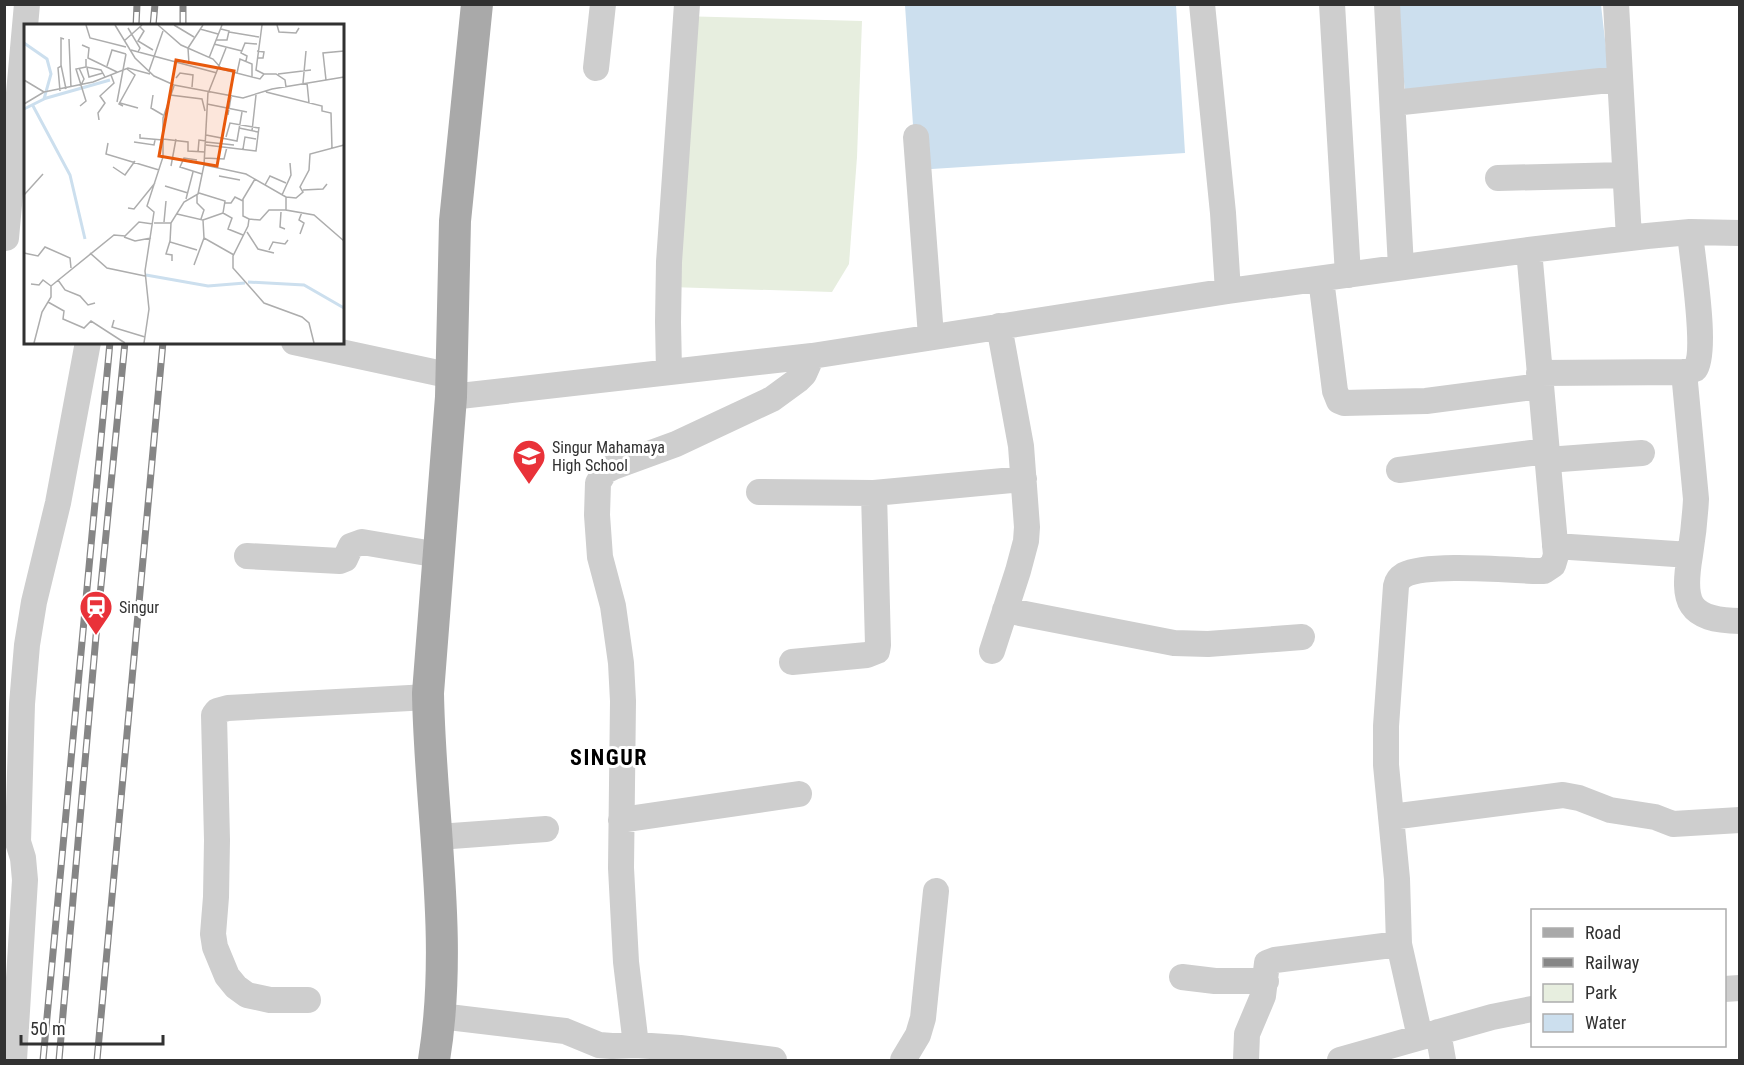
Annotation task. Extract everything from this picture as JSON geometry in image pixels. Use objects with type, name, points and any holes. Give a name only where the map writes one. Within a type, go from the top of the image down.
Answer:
[{"type":"main road","points":[[434,1060],[440,1016],[441,897],[428,697],[451,386],[455,221],[477,4]]},
{"type":"street","points":[[26,24],[27,4]]},
{"type":"street","points":[[596,68],[603,4]]},
{"type":"street","points":[[669,371],[669,262],[687,4]]},
{"type":"street","points":[[1202,4],[1223,213],[1228,291]]},
{"type":"street","points":[[1332,4],[1348,275]]},
{"type":"street","points":[[1387,4],[1401,267]]},
{"type":"street","points":[[1616,4],[1629,238]]},
{"type":"street","points":[[12,241],[24,51]]},
{"type":"street","points":[[1393,103],[1620,79]]},
{"type":"street","points":[[916,137],[931,336]]},
{"type":"street","points":[[1498,178],[1625,175]]},
{"type":"street","points":[[301,344],[451,386],[669,371],[812,356],[1228,291],[1529,250],[1690,232],[1740,233]]},
{"type":"street","points":[[1322,279],[1335,391],[1339,401],[1344,403],[1426,401],[1540,380],[1690,372],[1698,365],[1700,351],[1690,232]]},
{"type":"street","points":[[1443,1060],[1429,1035],[1399,944],[1397,879],[1386,765],[1386,726],[1397,582],[1401,577],[1412,573],[1442,569],[1544,571],[1553,565],[1556,555],[1529,250]]},
{"type":"street","points":[[992,651],[1026,542],[1027,527],[1021,446],[999,326]]},
{"type":"street","points":[[11,847],[27,645],[34,602],[58,503],[88,344]]},
{"type":"street","points":[[636,1045],[626,962],[621,820],[623,711],[621,663],[614,614],[600,558],[597,515],[598,483],[605,471],[613,466],[676,444],[772,399],[804,374],[812,356]]},
{"type":"street","points":[[1684,372],[1695,491],[1695,520],[1686,588],[1692,605],[1705,616],[1722,621],[1740,621]]},
{"type":"street","points":[[1399,470],[1547,456],[1642,453]]},
{"type":"street","points":[[759,492],[874,493],[1024,479]]},
{"type":"street","points":[[792,662],[867,655],[877,651],[874,493]]},
{"type":"street","points":[[247,556],[340,561],[345,559],[353,543],[362,542],[439,555]]},
{"type":"street","points":[[1555,546],[1690,555]]},
{"type":"street","points":[[1005,610],[1174,643],[1208,644],[1302,638]]},
{"type":"street","points":[[308,1000],[270,1000],[247,995],[227,976],[214,947],[217,840],[214,715],[217,711],[228,708],[428,697]]},
{"type":"street","points":[[11,847],[36,790]]},
{"type":"street","points":[[621,820],[799,794]]},
{"type":"street","points":[[1391,817],[1563,795],[1579,798],[1610,810],[1655,817],[1673,824],[1740,820]]},
{"type":"street","points":[[438,837],[546,830]]},
{"type":"street","points":[[11,847],[23,858],[25,880],[14,1060]]},
{"type":"street","points":[[903,1060],[918,1035],[923,1018],[936,891]]},
{"type":"street","points":[[1246,1060],[1247,1034],[1263,996],[1266,967],[1270,961],[1399,944]]},
{"type":"street","points":[[1182,977],[1215,981],[1266,981]]},
{"type":"street","points":[[1341,1060],[1492,1017],[1531,1009]]},
{"type":"street","points":[[440,1016],[565,1031],[599,1045],[680,1048],[774,1060]]},
{"type":"green space","points":[[678,16],[862,21],[857,157],[849,264],[832,292],[670,287]]},
{"type":"water","points":[[905,5],[1176,5],[1185,153],[916,170]]},
{"type":"water","points":[[1395,5],[1601,5],[1609,75],[1406,99]]},
{"type":"railway","points":[[136,24],[137,4]]},
{"type":"railway","points":[[153,24],[155,4]]},
{"type":"railway","points":[[183,4],[183,24]]},
{"type":"railway","points":[[43,1060],[110,344]]},
{"type":"railway","points":[[59,1060],[96,636],[125,344]]},
{"type":"railway","points":[[97,1060],[163,344]]},
{"type":"place","name":"Singur Mahamaya High School","points":[[529,485]]},
{"type":"place","name":"Singur","points":[[96,636]]},
{"type":"district","name":"SINGUR","points":[[609,757]]}]
